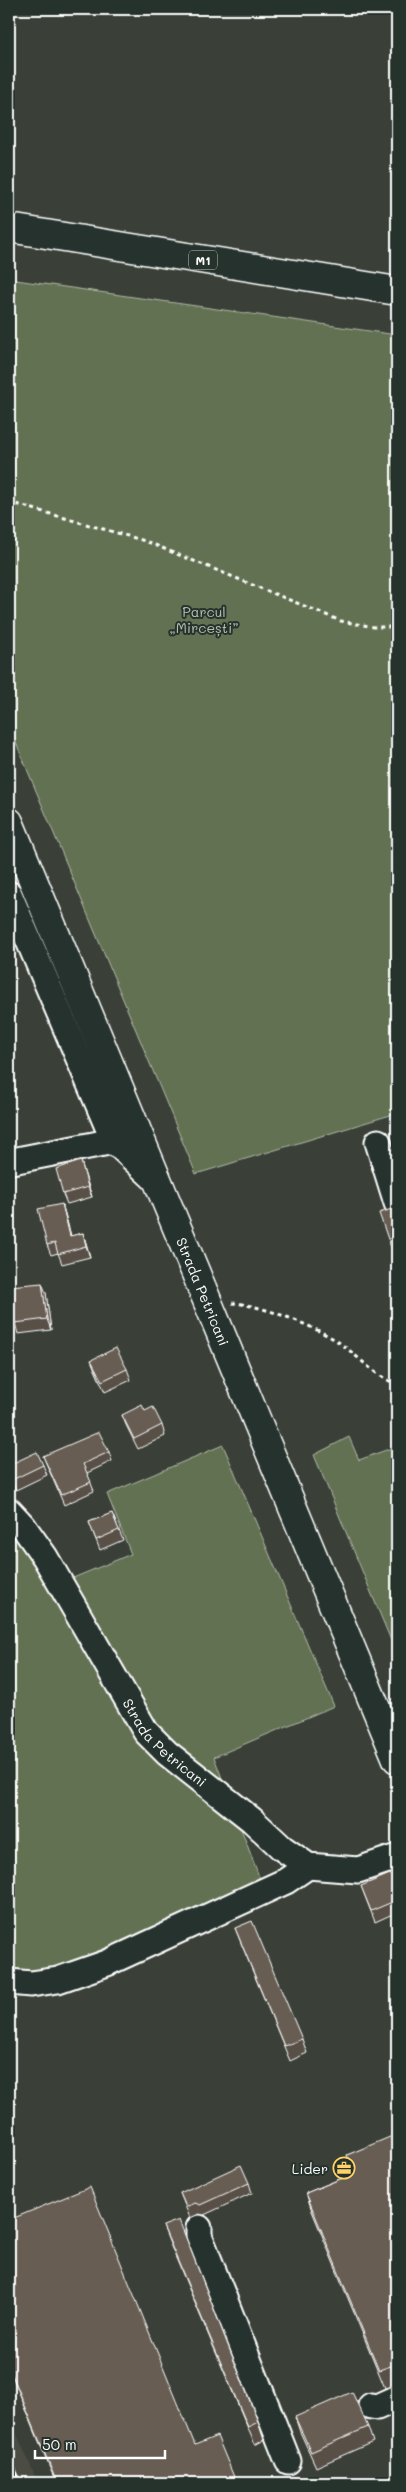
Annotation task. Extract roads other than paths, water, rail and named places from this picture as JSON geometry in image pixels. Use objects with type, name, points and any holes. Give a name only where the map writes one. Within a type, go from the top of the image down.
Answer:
[{"type":"main road","name":"M1","points":[[9,228],[397,291]]},
{"type":"main road","name":"Strada Petricani","points":[[9,822],[15,852],[158,1182],[397,1756]]},
{"type":"street","points":[[9,894],[114,1141],[158,1182]]},
{"type":"street","points":[[12,1161],[114,1141]]},
{"type":"street","points":[[378,1142],[397,1203]]},
{"type":"street","name":"Strada Petricani","points":[[9,1511],[23,1526],[44,1557],[146,1732],[167,1753],[252,1820],[282,1848],[308,1866]]},
{"type":"street","points":[[9,1982],[31,1984],[58,1980],[107,1963],[286,1880],[308,1866],[358,1870],[397,1857]]},
{"type":"street","points":[[198,2228],[199,2236],[288,2461]]},
{"type":"street","points":[[371,2406],[377,2407],[397,2398]]},
{"type":"railway","points":[[9,2459],[21,2483]]},
{"type":"place","name":"Lider","points":[[344,2168]]},
{"type":"park label","name":"Parcul „Mircești”","points":[[204,620]]}]
